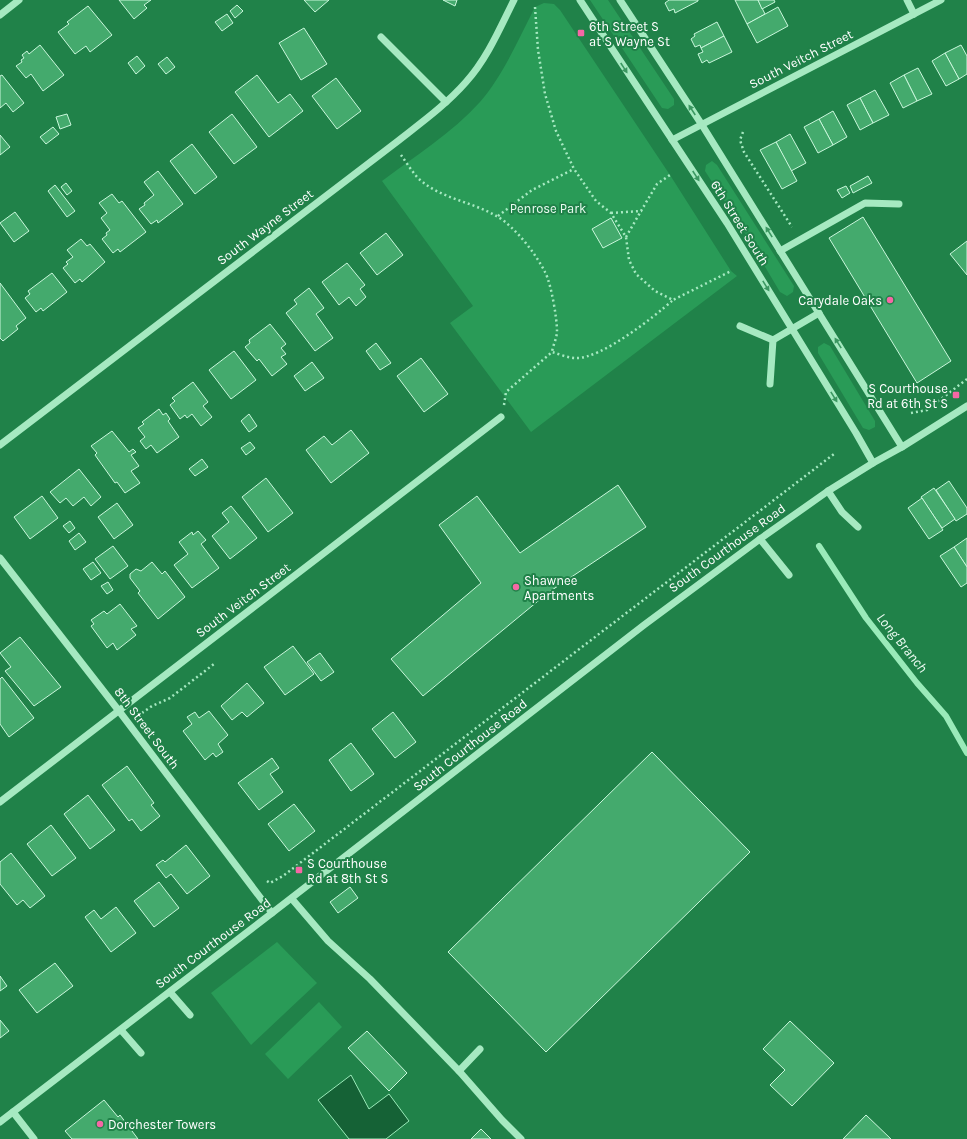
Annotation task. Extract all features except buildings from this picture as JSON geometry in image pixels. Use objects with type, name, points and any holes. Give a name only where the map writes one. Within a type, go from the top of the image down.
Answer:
[{"type":"street","points":[[0,15],[19,0]]},
{"type":"street","name":"South Wayne Street","points":[[0,445],[394,144],[446,102],[467,82],[484,58],[514,0]]},
{"type":"street","name":"6th Street South","points":[[580,0],[727,223],[873,463]]},
{"type":"street","name":"6th Street South","points":[[620,0],[702,125],[902,447]]},
{"type":"street","points":[[906,0],[914,14]]},
{"type":"street","name":"South Veitch Street","points":[[672,140],[941,0]]},
{"type":"street","points":[[381,37],[446,102]]},
{"type":"street","points":[[780,251],[865,203],[899,204]]},
{"type":"street","points":[[773,340],[819,313]]},
{"type":"street","points":[[740,326],[773,340]]},
{"type":"street","points":[[770,384],[773,340]]},
{"type":"street","name":"South Courthouse Road","points":[[0,1122],[644,625],[760,538],[828,491],[967,406]]},
{"type":"street","name":"South Veitch Street","points":[[0,802],[501,417]]},
{"type":"street","points":[[828,491],[842,512],[858,527]]},
{"type":"street","points":[[760,538],[789,575]]},
{"type":"street","name":"8th Street South","points":[[0,558],[119,711],[272,913]]},
{"type":"street","points":[[292,898],[328,941],[370,979],[459,1071],[502,1120],[521,1139]]},
{"type":"street","points":[[170,992],[190,1015]]},
{"type":"street","points":[[121,1030],[141,1053]]},
{"type":"street","points":[[459,1071],[480,1049]]},
{"type":"street","points":[[13,1112],[34,1139]]},
{"type":"path","points":[[535,7],[538,50],[545,94],[556,131],[574,169],[596,201],[611,213],[626,237],[629,260],[636,274],[655,291],[674,300]]},
{"type":"path","points":[[743,132],[740,140],[744,152],[792,227]]},
{"type":"path","points":[[394,144],[417,177],[434,190],[477,206],[498,216],[510,225],[526,244],[545,273],[554,305],[557,332],[552,352],[506,392],[501,417]]},
{"type":"path","points":[[498,216],[532,190],[574,169]]},
{"type":"path","points":[[626,237],[657,184],[670,175]]},
{"type":"path","points":[[611,213],[641,211]]},
{"type":"path","points":[[552,352],[575,358],[589,356],[619,340],[655,317],[674,300],[731,271]]},
{"type":"path","points":[[911,413],[927,410],[967,379]]},
{"type":"path","points":[[265,879],[270,883],[283,876],[834,454]]},
{"type":"path","points":[[144,719],[141,714],[152,706],[170,698],[214,664]]},
{"type":"green space","points":[[590,0],[608,0],[674,99],[674,105],[668,109],[662,108]]},
{"type":"green space","name":"Penrose Park","points":[[544,3],[554,4],[560,10],[670,175],[731,271],[737,276],[531,432],[450,323],[473,306],[382,181],[458,124],[480,102],[503,69],[535,7]]},
{"type":"green space","points":[[712,161],[717,165],[794,286],[793,292],[787,296],[780,292],[748,238],[705,171],[706,165]]},
{"type":"green space","points":[[824,343],[830,346],[875,421],[875,427],[869,430],[863,428],[818,353],[818,347]]},
{"type":"green space","points":[[277,942],[317,983],[251,1045],[211,993]]},
{"type":"green space","points":[[319,1002],[342,1027],[288,1079],[265,1054]]},
{"type":"shaded area","points":[[351,1075],[369,1109],[389,1094],[409,1121],[386,1139],[349,1139],[318,1100]]},
{"type":"waterway","name":"Long Branch","points":[[819,546],[866,618],[917,683],[946,716],[967,753]]},
{"type":"place","name":"6th Street S at S Wayne St","points":[[581,33]]},
{"type":"place","name":"Carydale Oaks","points":[[890,300]]},
{"type":"place","name":"S Courthouse Rd at 6th St S","points":[[956,395]]},
{"type":"place","name":"Shawnee Apartments","points":[[516,587]]},
{"type":"place","name":"S Courthouse Rd at 8th St S","points":[[299,870]]},
{"type":"place","name":"Dorchester Towers","points":[[100,1124]]}]
